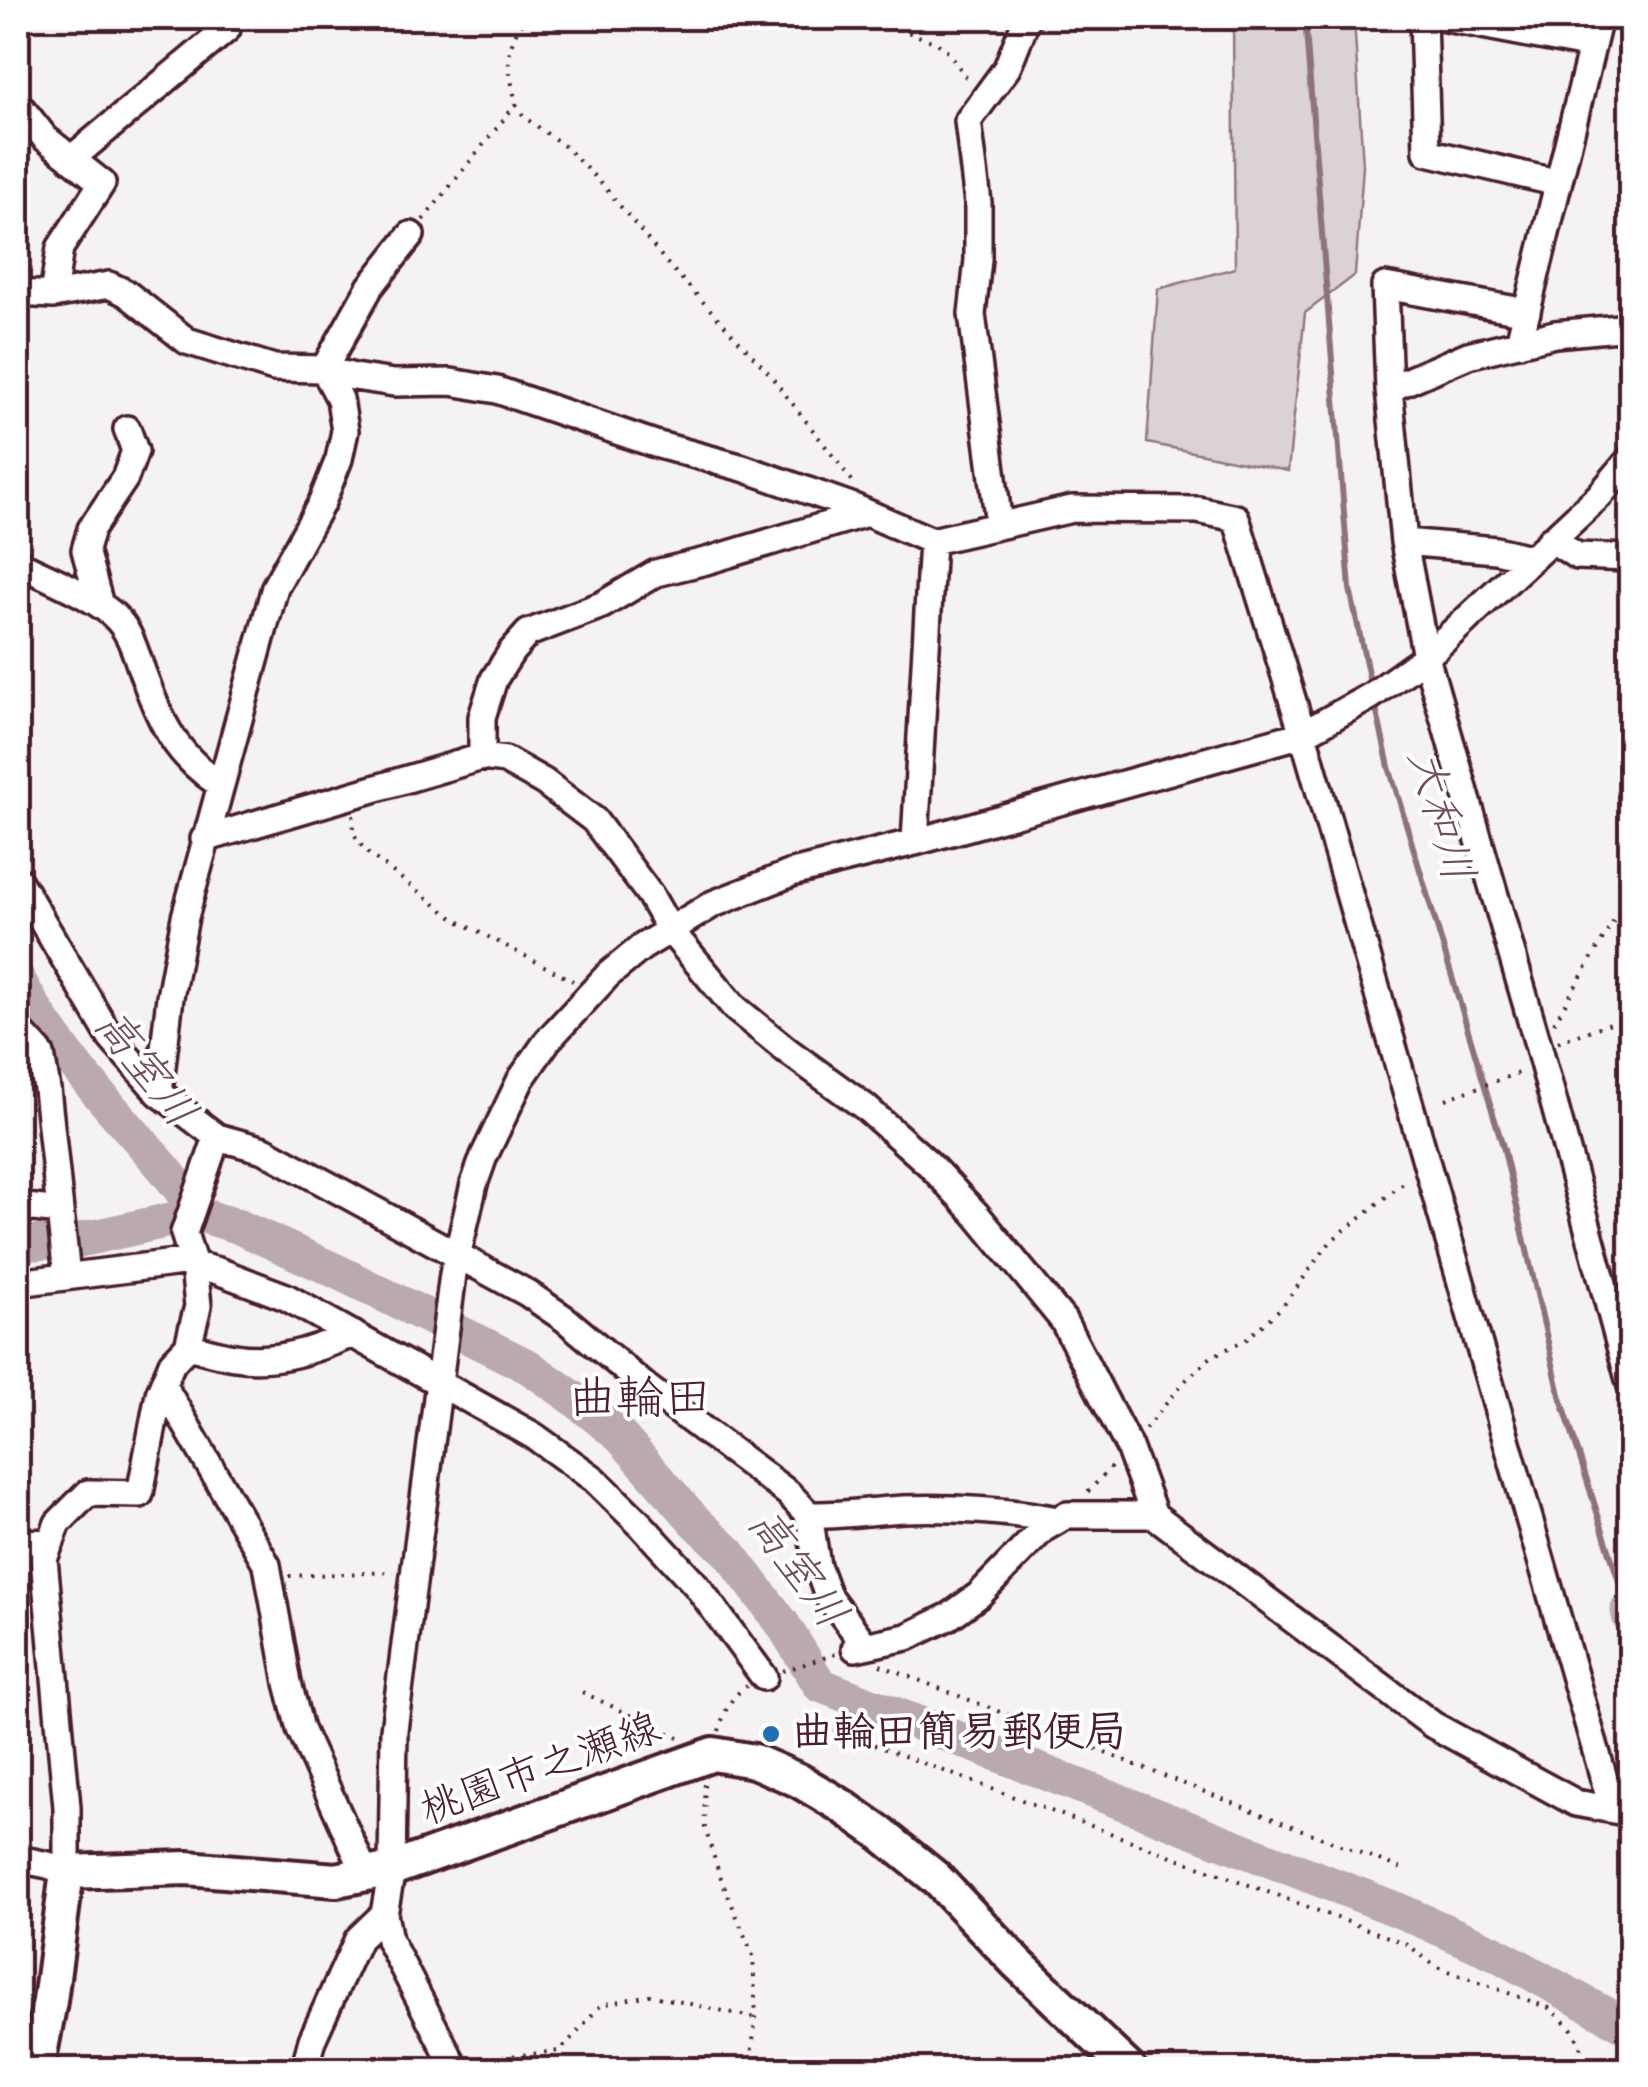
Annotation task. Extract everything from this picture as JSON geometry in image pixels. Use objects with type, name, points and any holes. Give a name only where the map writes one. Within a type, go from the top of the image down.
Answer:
[{"type":"main road","name":"桃園市之瀬線","points":[[67,1872],[187,1868],[336,1880],[379,1872],[698,1747],[754,1761],[798,1780],[880,1832],[936,1878],[1017,1963],[1130,2070]]},
{"type":"main road","points":[[38,2070],[67,1872]]},
{"type":"street","points":[[71,159],[227,29],[221,18]]},
{"type":"street","points":[[999,524],[972,314],[978,260],[978,204],[968,122],[1007,68],[1026,18]]},
{"type":"street","points":[[1424,18],[1427,152],[1558,183]]},
{"type":"street","points":[[1445,18],[1592,46]]},
{"type":"street","points":[[1520,343],[1599,18]]},
{"type":"street","points":[[18,104],[45,138],[102,183],[60,248],[53,295]]},
{"type":"street","points":[[324,369],[370,287],[410,235]]},
{"type":"street","points":[[18,293],[53,295],[109,286],[126,293],[186,341],[274,368],[324,369],[394,383],[451,382],[497,390],[655,444],[743,468],[932,541],[1072,509],[1198,510],[1236,518],[1310,730],[1427,1165],[1621,1812],[1576,1803],[1433,1725],[1154,1515],[1129,1448],[1063,1320],[976,1214],[930,1164],[865,1107],[736,1008],[670,930],[650,895],[594,820],[544,782],[505,760],[482,757],[204,840]]},
{"type":"street","points":[[1527,312],[1385,286],[1389,389],[1421,661],[1539,1048],[1630,1384]]},
{"type":"street","points":[[1389,389],[1468,355],[1555,334],[1630,327]]},
{"type":"street","points":[[159,1093],[170,997],[185,917],[274,587],[322,502],[339,459],[345,431],[340,400],[324,369]]},
{"type":"street","points":[[100,606],[85,550],[91,529],[125,478],[135,451],[127,429]]},
{"type":"street","points":[[452,2066],[388,1940],[379,1872],[394,1730],[456,1266],[474,1184],[501,1117],[548,1040],[608,975],[642,946],[714,904],[792,873],[1310,730],[1371,696],[1421,661],[1600,495],[1630,459]]},
{"type":"street","points":[[482,757],[482,717],[494,679],[528,633],[602,604],[656,572],[867,513]]},
{"type":"street","points":[[1551,539],[1577,556],[1630,558]]},
{"type":"street","points":[[915,842],[932,541]]},
{"type":"street","points":[[1404,542],[1496,550],[1530,558]]},
{"type":"street","points":[[18,562],[100,606],[118,620],[130,640],[159,717],[178,749],[220,784]]},
{"type":"street","points":[[18,880],[111,1038],[213,1147],[264,1150],[456,1266],[527,1294],[565,1319],[646,1387],[788,1493],[809,1515],[817,1566],[828,1596],[859,1647],[907,1636],[950,1616],[978,1595],[1043,1528],[1062,1518]]},
{"type":"street","points":[[18,1028],[41,1054],[66,1271]]},
{"type":"street","points":[[18,1859],[67,1872],[67,1808],[44,1559],[58,1523],[88,1494],[140,1494],[159,1394],[172,1364],[188,1346],[198,1306],[194,1265],[184,1233],[213,1147]]},
{"type":"street","points":[[18,1206],[60,1216]]},
{"type":"street","points":[[18,1283],[66,1271],[182,1262],[218,1270],[286,1297],[441,1378],[594,1479],[697,1586],[765,1677]]},
{"type":"street","points":[[188,1346],[238,1358],[268,1359],[307,1352],[354,1334]]},
{"type":"street","points":[[163,1385],[267,1565],[300,1729],[379,1872]]},
{"type":"street","points":[[809,1515],[904,1509],[1018,1512],[1062,1518],[1154,1515]]},
{"type":"street","points":[[18,1542],[51,1542]]},
{"type":"street","points":[[304,2070],[312,2040],[358,1938],[384,1914]]},
{"type":"path","points":[[524,18],[511,41],[508,57],[516,104],[524,117],[563,145],[602,184],[666,263],[767,371],[853,480],[867,513]]},
{"type":"path","points":[[869,18],[937,44],[949,54],[983,102]]},
{"type":"path","points":[[410,235],[516,104]]},
{"type":"path","points":[[352,795],[354,834],[365,851],[456,920],[592,992]]},
{"type":"path","points":[[1539,1048],[1630,894]]},
{"type":"path","points":[[1539,1048],[1630,1016]]},
{"type":"path","points":[[1446,1099],[1521,1073]]},
{"type":"path","points":[[1062,1518],[1129,1448],[1185,1381],[1211,1357],[1247,1340],[1282,1306],[1331,1241],[1427,1165]]},
{"type":"path","points":[[269,1577],[415,1572]]},
{"type":"path","points":[[750,2070],[756,2018],[753,1956],[719,1874],[705,1828],[698,1747],[742,1688],[859,1647],[885,1668],[1407,1871]]},
{"type":"path","points":[[582,1692],[698,1747]]},
{"type":"path","points":[[805,1719],[1406,1944],[1435,1966],[1549,2008],[1571,2028],[1581,2044],[1576,2070]]},
{"type":"path","points":[[452,2066],[560,2051],[601,2004],[649,1995],[756,2018]]},
{"type":"shaded area","points":[[1233,18],[1354,18],[1363,166],[1355,275],[1305,313],[1288,471],[1147,443],[1158,289],[1235,268]]},
{"type":"waterway","name":"大和川","points":[[1305,18],[1350,589],[1371,687]]},
{"type":"waterway","name":"大和川","points":[[1374,699],[1389,767],[1504,1150],[1560,1395],[1628,1610]]},
{"type":"waterway","name":"高室川","points":[[18,979],[71,1060],[167,1172],[197,1214],[237,1226],[336,1271],[529,1367],[572,1397],[621,1437],[695,1521],[729,1553],[782,1623],[820,1685],[1398,1910],[1495,1953],[1630,2028]]},
{"type":"waterway","points":[[18,1244],[80,1240],[197,1214]]},
{"type":"waterway","points":[[1628,1610],[1630,1619]]},
{"type":"place","name":"曲輪田簡易郵便局","points":[[771,1734]]},
{"type":"district","name":"曲輪田","points":[[640,1401]]}]
